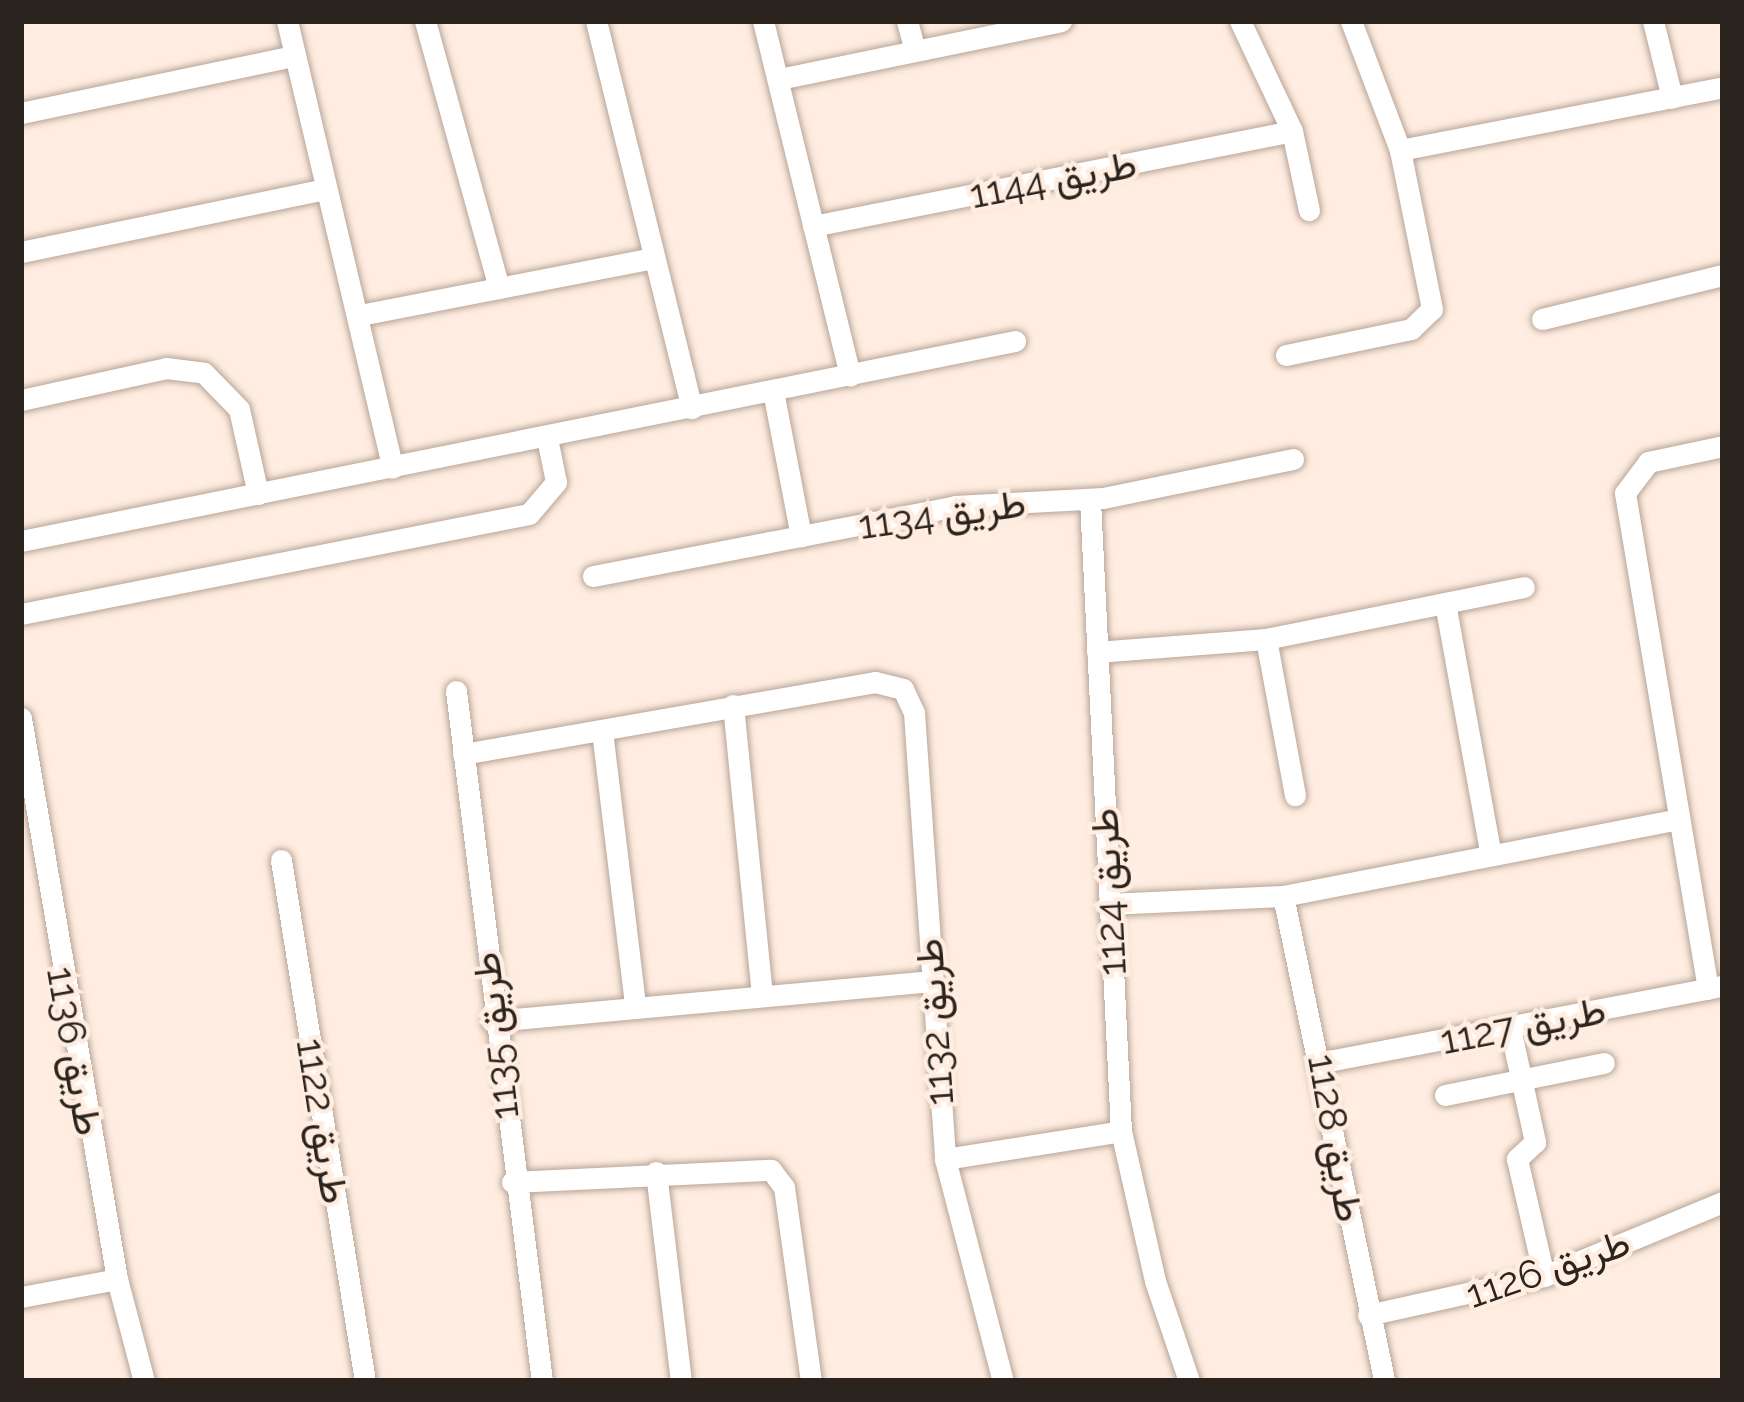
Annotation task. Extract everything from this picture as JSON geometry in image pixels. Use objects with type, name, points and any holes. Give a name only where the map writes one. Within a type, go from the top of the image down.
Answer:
[{"type":"street","points":[[287,21],[393,468]]},
{"type":"street","points":[[425,21],[499,288]]},
{"type":"street","points":[[596,21],[692,408]]},
{"type":"street","points":[[763,21],[850,375]]},
{"type":"street","points":[[908,21],[915,51]]},
{"type":"street","points":[[779,79],[1061,21]]},
{"type":"street","points":[[1240,21],[1292,131],[1309,210]]},
{"type":"street","points":[[1286,355],[1420,325],[1432,309],[1400,150],[1351,21]]},
{"type":"street","points":[[1653,21],[1672,98]]},
{"type":"street","points":[[21,113],[295,56]]},
{"type":"street","points":[[1400,150],[1723,87]]},
{"type":"street","name":"طريق 1144","points":[[813,226],[1292,131]]},
{"type":"street","points":[[21,252],[325,189]]},
{"type":"street","points":[[360,314],[653,258]]},
{"type":"street","points":[[1542,319],[1723,275]]},
{"type":"street","points":[[21,541],[1015,340]]},
{"type":"street","points":[[21,400],[166,368],[204,373],[239,409],[258,494]]},
{"type":"street","points":[[772,391],[801,536]]},
{"type":"street","points":[[21,614],[529,514],[556,482],[547,438]]},
{"type":"street","points":[[1715,988],[1674,820],[1625,493],[1648,462],[1723,446]]},
{"type":"street","name":"طريق 1134","points":[[592,576],[970,503],[1090,500],[1293,459]]},
{"type":"street","name":"طريق 1124","points":[[1090,500],[1121,1131],[1155,1281],[1189,1381]]},
{"type":"street","points":[[1097,652],[1266,639],[1525,587]]},
{"type":"street","points":[[1444,603],[1491,855]]},
{"type":"street","points":[[1266,639],[1294,795]]},
{"type":"street","name":"طريق 1132","points":[[733,705],[875,682],[897,685],[913,704],[945,1159],[1003,1381]]},
{"type":"street","name":"طريق 1135","points":[[456,691],[492,1022],[542,1381]]},
{"type":"street","points":[[464,754],[733,705],[762,995]]},
{"type":"street","name":"طريق 1136","points":[[21,718],[31,868],[117,1279],[144,1381]]},
{"type":"street","points":[[602,731],[635,1005]]},
{"type":"street","points":[[1108,904],[1283,896],[1674,820]]},
{"type":"street","name":"طريق 1122","points":[[281,860],[365,1381]]},
{"type":"street","name":"طريق 1128","points":[[1283,896],[1323,1062],[1384,1381]]},
{"type":"street","points":[[492,1022],[930,981]]},
{"type":"street","name":"طريق 1127","points":[[1323,1062],[1715,988]]},
{"type":"street","points":[[1510,1028],[1535,1142],[1517,1159],[1544,1276]]},
{"type":"street","points":[[1445,1095],[1604,1063]]},
{"type":"street","points":[[945,1159],[1121,1131]]},
{"type":"street","points":[[512,1182],[771,1170],[784,1187],[811,1381]]},
{"type":"street","points":[[656,1172],[681,1381]]},
{"type":"street","name":"طريق 1126","points":[[1368,1315],[1544,1276],[1723,1202]]},
{"type":"street","points":[[21,1297],[117,1279]]}]
